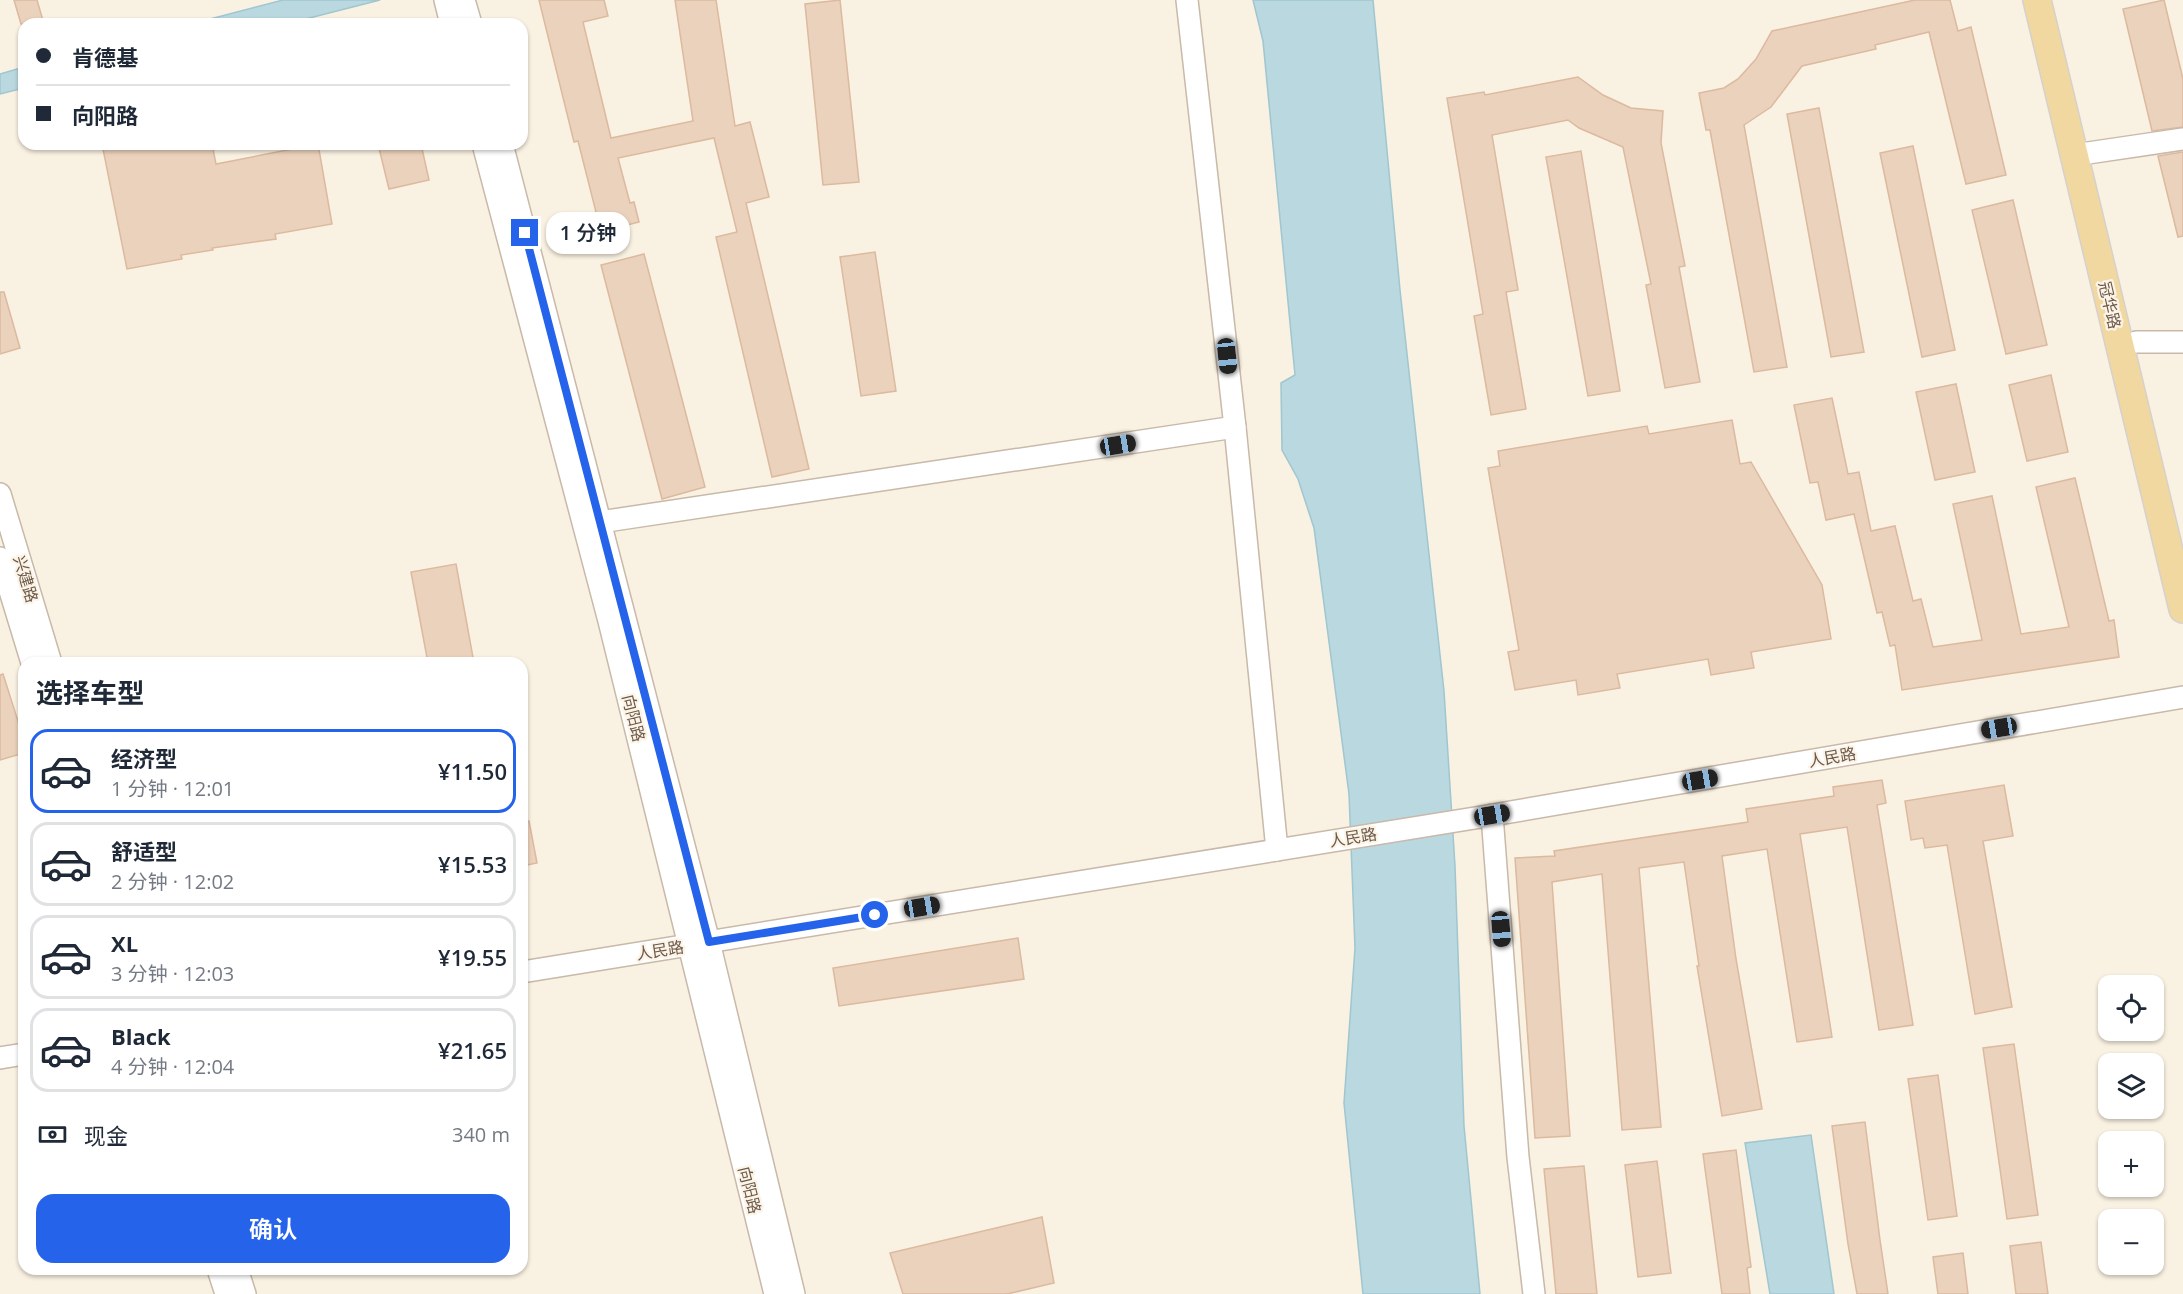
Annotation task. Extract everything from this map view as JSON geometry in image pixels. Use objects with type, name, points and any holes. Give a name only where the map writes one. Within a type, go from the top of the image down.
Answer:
[{"type":"main road","name":"冠华路","points":[[2037,0],[2183,609]]},
{"type":"main road","name":"冠华路","points":[[2052,0],[2183,535]]},
{"type":"street","points":[[445,0],[450,18]]},
{"type":"street","points":[[464,0],[469,18]]},
{"type":"street","points":[[1187,0],[1235,427],[1277,850]]},
{"type":"street","points":[[2088,153],[2183,139]]},
{"type":"street","name":"向阳路","points":[[485,150],[612,633],[700,943],[794,1294]]},
{"type":"street","name":"向阳路","points":[[504,150],[600,522],[700,943],[775,1294]]},
{"type":"street","points":[[2136,342],[2183,342]]},
{"type":"street","points":[[600,522],[1235,427]]},
{"type":"street","name":"兴建路","points":[[0,494],[49,657]]},
{"type":"street","name":"兴建路","points":[[0,558],[30,657]]},
{"type":"street","name":"人民路","points":[[528,971],[1468,819],[2183,697]]},
{"type":"street","points":[[1492,815],[1518,1157],[1534,1294]]},
{"type":"street","points":[[0,1058],[18,1055]]},
{"type":"street","points":[[220,1275],[226,1294]]},
{"type":"street","points":[[239,1275],[245,1294]]},
{"type":"water","points":[[283,0],[380,0],[310,18],[214,18]]},
{"type":"water","points":[[1253,0],[1373,0],[1400,290],[1444,691],[1455,866],[1464,1126],[1480,1294],[1363,1294],[1344,1103],[1355,948],[1349,794],[1314,528],[1298,479],[1282,450],[1281,383],[1295,375],[1263,41]]},
{"type":"water","points":[[18,69],[18,90],[0,94],[0,74]]},
{"type":"water","points":[[1811,1135],[1834,1294],[1770,1294],[1745,1143]]},
{"type":"building","points":[[14,0],[37,0],[42,18],[19,18]]},
{"type":"building","points":[[539,0],[604,0],[608,16],[583,22],[611,138],[693,121],[675,0],[716,0],[735,126],[750,122],[769,197],[746,203],[809,469],[772,477],[716,237],[737,232],[714,138],[618,158],[630,203],[634,202],[639,222],[596,233],[591,214],[596,212],[578,141],[574,142]]},
{"type":"building","points":[[840,0],[859,182],[823,185],[805,4]]},
{"type":"building","points":[[1915,0],[1950,0],[1958,31],[1971,27],[2006,175],[1966,184],[1929,32],[1875,45],[1876,49],[1802,66],[1771,107],[1744,125],[1787,367],[1754,372],[1710,130],[1706,130],[1699,93],[1724,88],[1738,79],[1756,59],[1772,31]]},
{"type":"building","points":[[2164,0],[2183,79],[2183,127],[2152,131],[2123,9]]},
{"type":"building","points":[[1578,77],[1603,95],[1631,108],[1663,111],[1661,143],[1685,266],[1679,267],[1700,382],[1665,388],[1646,285],[1651,284],[1623,147],[1579,128],[1568,120],[1492,135],[1518,290],[1506,292],[1526,409],[1491,415],[1474,316],[1483,314],[1447,98],[1484,92],[1485,95]]},
{"type":"building","points":[[1819,108],[1864,352],[1831,357],[1787,114]]},
{"type":"building","points":[[1913,146],[1955,350],[1922,357],[1880,153]]},
{"type":"building","points":[[103,150],[213,150],[216,164],[287,150],[319,150],[332,224],[275,234],[276,239],[212,248],[213,250],[181,255],[182,259],[127,269]]},
{"type":"building","points":[[379,150],[422,150],[429,180],[389,189]]},
{"type":"building","points":[[1581,151],[1620,391],[1588,396],[1546,157]]},
{"type":"building","points":[[2183,152],[2183,236],[2178,237],[2158,156]]},
{"type":"building","points":[[2013,200],[2047,345],[2006,354],[1972,210]]},
{"type":"building","points":[[875,252],[896,391],[861,396],[840,257]]},
{"type":"building","points":[[644,254],[705,487],[662,499],[601,265]]},
{"type":"building","points":[[0,292],[4,292],[20,348],[0,354]]},
{"type":"building","points":[[2051,375],[2068,452],[2027,461],[2009,385]]},
{"type":"building","points":[[1956,384],[1975,472],[1935,480],[1916,392]]},
{"type":"building","points":[[1832,398],[1848,474],[1859,472],[1871,531],[1895,526],[1913,601],[1921,599],[1933,647],[1982,640],[1953,504],[1992,496],[2021,634],[2069,627],[2036,487],[2075,478],[2109,621],[2114,620],[2119,657],[1902,690],[1895,645],[1890,646],[1882,612],[1877,613],[1854,514],[1826,520],[1818,482],[1810,483],[1794,405]]},
{"type":"building","points":[[1732,420],[1740,464],[1751,462],[1822,585],[1831,639],[1751,652],[1754,668],[1711,675],[1708,659],[1617,674],[1620,688],[1578,695],[1576,680],[1515,690],[1508,652],[1519,650],[1488,468],[1500,466],[1498,451],[1647,426],[1649,434]]},
{"type":"building","points":[[456,564],[473,657],[427,657],[411,572]]},
{"type":"building","points":[[3,674],[18,721],[18,755],[0,760],[0,675]]},
{"type":"building","points":[[1882,780],[1886,803],[1877,805],[1913,1025],[1879,1030],[1847,827],[1800,834],[1832,1037],[1797,1042],[1767,849],[1722,856],[1736,959],[1762,1109],[1722,1116],[1697,966],[1699,966],[1684,862],[1639,868],[1661,1127],[1622,1130],[1602,874],[1552,882],[1570,1136],[1535,1138],[1515,858],[1555,856],[1554,851],[1748,822],[1746,809],[1834,796],[1833,787]]},
{"type":"building","points":[[2004,785],[2013,836],[1983,841],[2012,1007],[1975,1014],[1947,845],[1925,848],[1923,838],[1911,840],[1905,801]]},
{"type":"building","points":[[528,821],[537,863],[528,865]]},
{"type":"building","points":[[1018,938],[1024,979],[839,1006],[833,968]]},
{"type":"building","points":[[2014,1044],[2038,1215],[2007,1219],[1983,1048]]},
{"type":"building","points":[[1938,1075],[1957,1216],[1928,1220],[1908,1079]]},
{"type":"building","points":[[1865,1122],[1888,1294],[1857,1294],[1832,1126]]},
{"type":"building","points":[[1736,1150],[1751,1267],[1747,1268],[1750,1294],[1722,1294],[1703,1154]]},
{"type":"building","points":[[1657,1161],[1671,1273],[1638,1277],[1625,1165]]},
{"type":"building","points":[[1584,1166],[1597,1294],[1556,1294],[1544,1169]]},
{"type":"building","points":[[1042,1217],[1054,1283],[1007,1294],[903,1294],[890,1253]]},
{"type":"building","points":[[2041,1242],[2048,1294],[2016,1294],[2010,1246]]},
{"type":"building","points":[[1963,1253],[1968,1294],[1938,1294],[1933,1257]]},
{"type":"route","points":[[525,233],[709,942],[875,915]]}]
